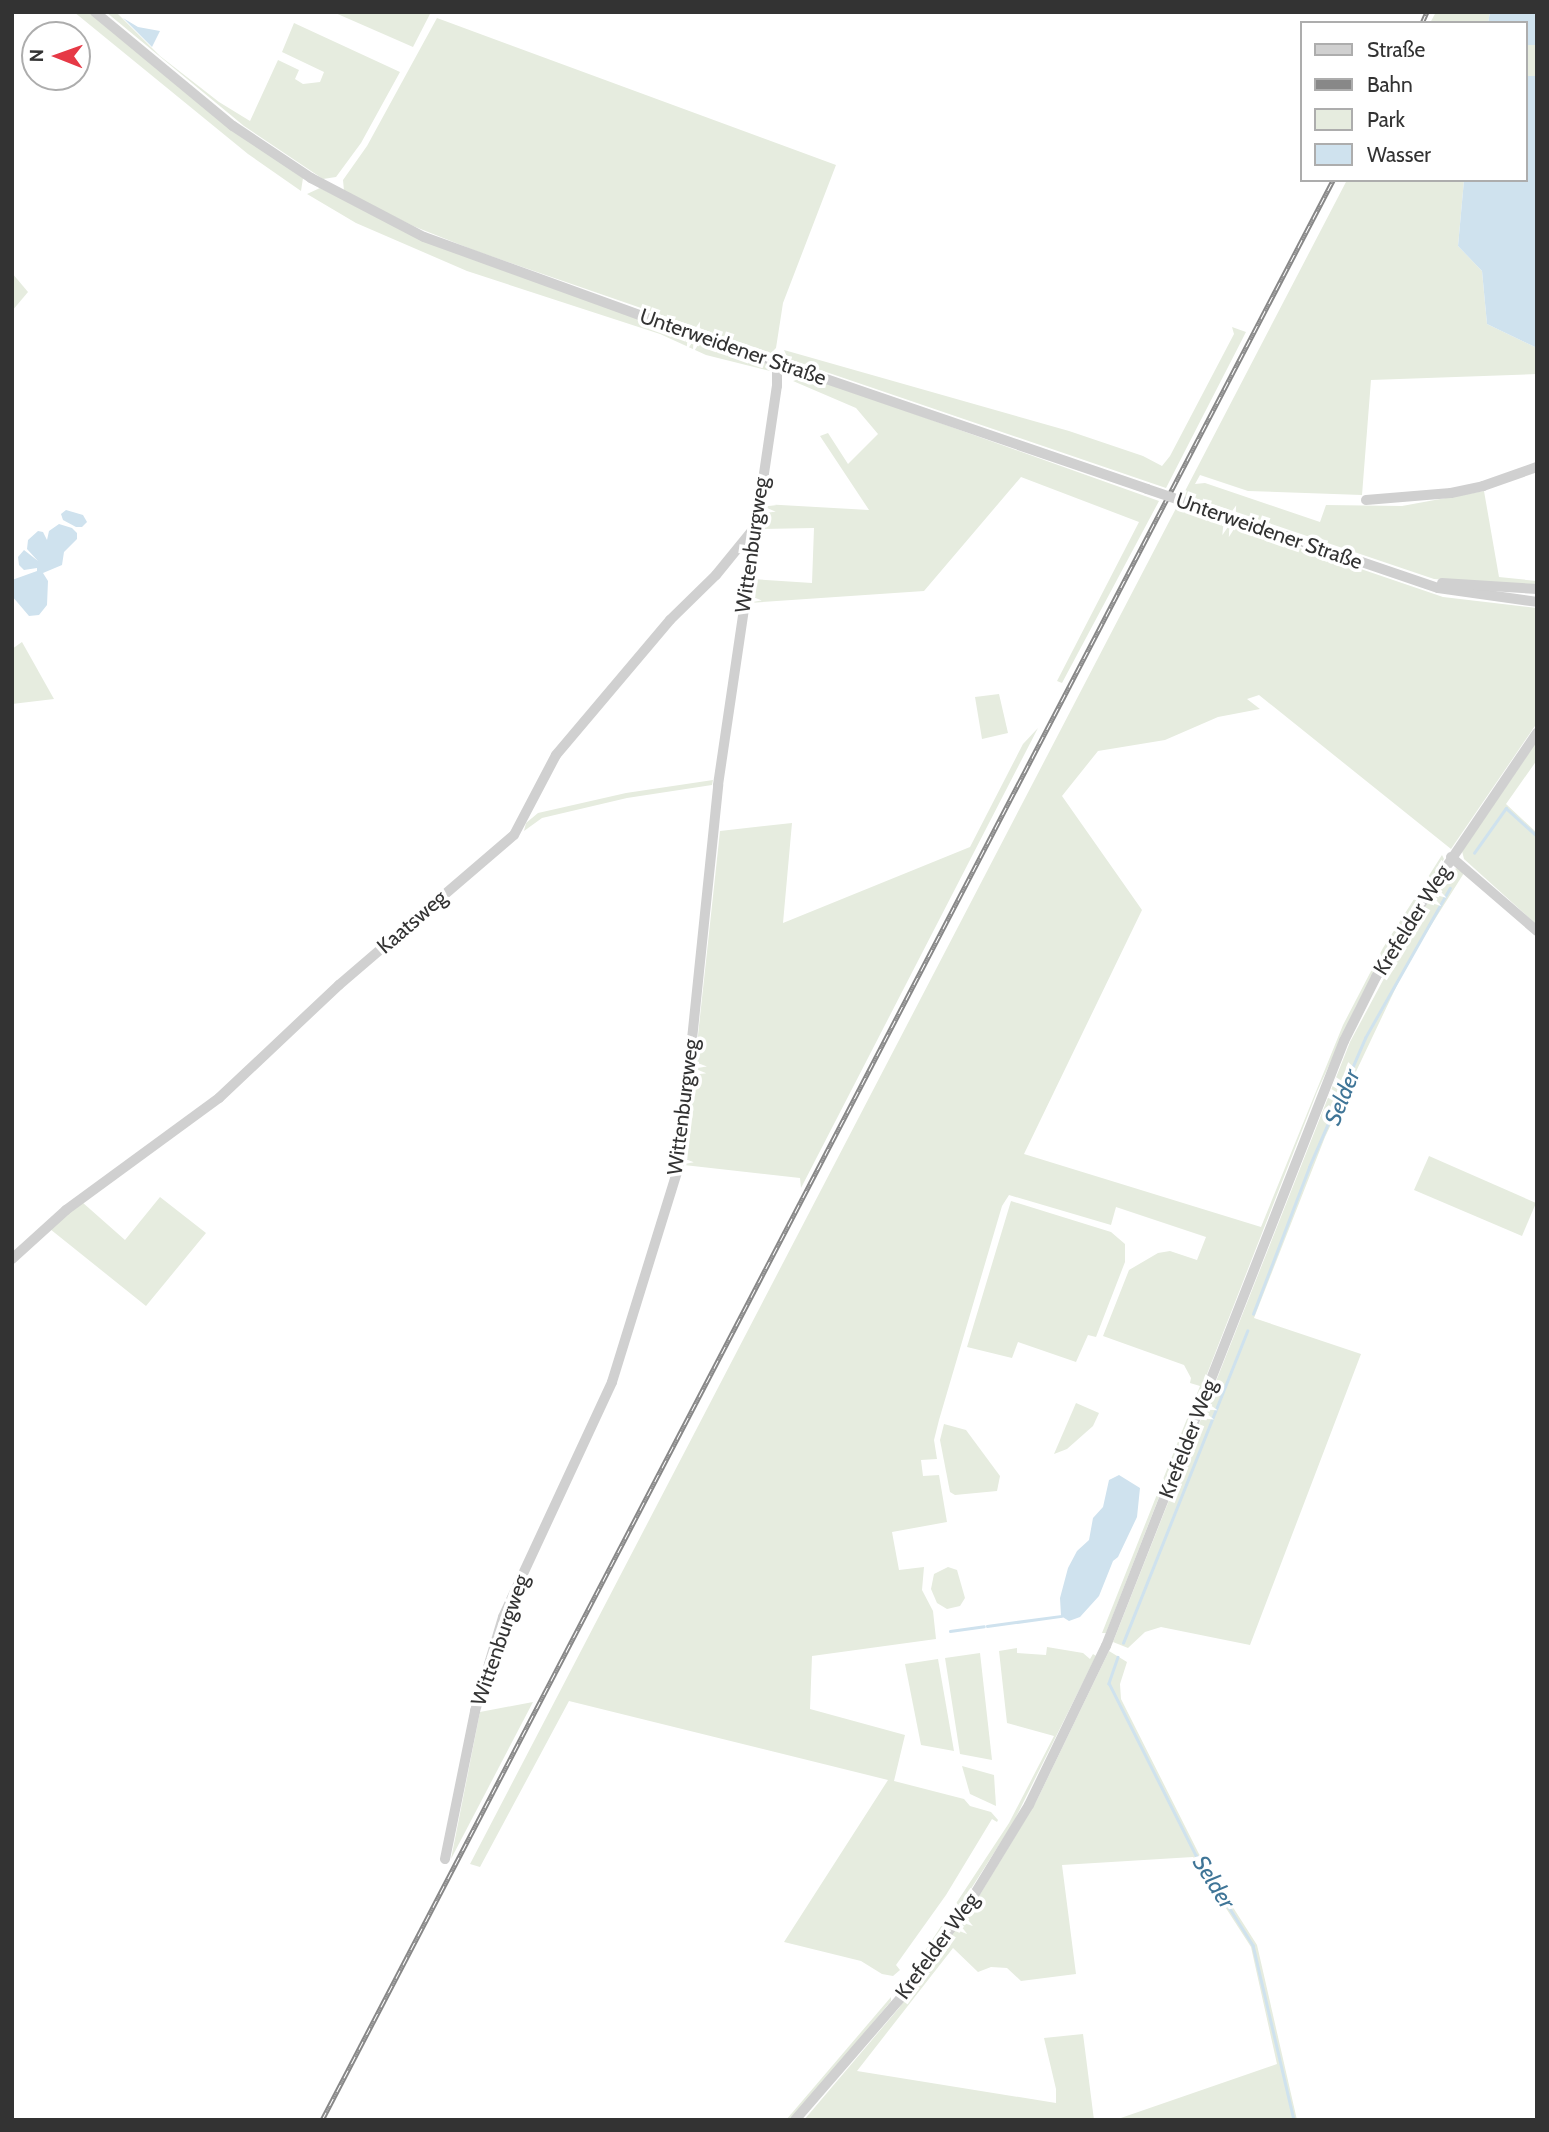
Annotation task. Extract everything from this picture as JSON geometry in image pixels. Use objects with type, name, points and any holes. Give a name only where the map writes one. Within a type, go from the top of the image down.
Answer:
[{"type":"street","name":"Unterweidener Straße","points":[[95,12],[233,126],[312,178],[424,237],[777,362],[1422,581],[1457,592],[1537,602]]},
{"type":"street","name":"Wittenburgweg","points":[[444,1860],[475,1711],[503,1617],[611,1382],[679,1165],[718,785],[753,530],[777,386],[777,362]]},
{"type":"street","points":[[1366,500],[1451,494],[1537,467]]},
{"type":"street","name":"Kaatsweg","points":[[12,1259],[66,1210],[219,1098],[339,985],[514,835],[556,755],[670,620],[716,575],[753,530]]},
{"type":"street","name":"Unterweidener Straße","points":[[1422,581],[1537,589]]},
{"type":"street","name":"Krefelder Weg","points":[[795,2120],[912,1983],[1007,1842],[1058,1751],[1126,1596],[1344,1041],[1382,967],[1451,857],[1537,733]]},
{"type":"street","points":[[1451,857],[1537,931]]},
{"type":"green space","points":[[74,12],[90,12],[222,122],[303,178],[301,191],[248,154],[91,26],[91,21],[85,21]]},
{"type":"green space","points":[[106,12],[116,12],[160,56],[219,102],[250,121],[278,60],[299,70],[295,79],[303,84],[320,82],[324,72],[282,52],[294,23],[400,72],[361,143],[336,177],[323,179],[244,126]]},
{"type":"green space","points":[[333,12],[431,12],[413,47]]},
{"type":"green space","points":[[1436,12],[1490,12],[1488,21],[1431,21]]},
{"type":"green space","points":[[437,18],[836,165],[783,303],[776,348],[771,353],[476,251],[413,226],[344,191],[343,180],[367,146]]},
{"type":"green space","points":[[1528,45],[1537,45],[1537,76],[1528,76]]},
{"type":"green space","points":[[1346,182],[1464,182],[1458,246],[1482,271],[1487,324],[1537,348],[1537,374],[1371,380],[1362,495],[1248,491],[1200,475],[1195,484],[1205,483],[1320,522],[1326,505],[1402,506],[1484,491],[1499,577],[1537,581],[1537,587],[1434,579],[1189,496],[1182,508],[1443,597],[1537,608],[1537,723],[1451,849],[1259,695],[1247,699],[1260,709],[1218,717],[1165,740],[1098,751],[1062,796],[1142,910],[1024,1154],[1261,1227],[1343,1025],[1383,948],[1442,855],[1444,859],[1386,951],[1356,1006],[1317,1092],[1106,1633],[1102,1633],[1200,1386],[1190,1383],[1191,1378],[1184,1365],[1103,1336],[1129,1270],[1158,1253],[1170,1251],[1197,1260],[1206,1237],[1116,1207],[1111,1225],[1009,1195],[1002,1206],[939,1420],[934,1440],[937,1459],[921,1460],[923,1476],[939,1475],[947,1522],[892,1532],[899,1570],[924,1567],[922,1590],[933,1611],[936,1639],[812,1656],[810,1709],[905,1735],[894,1781],[964,1799],[970,1806],[991,1812],[997,1822],[992,1819],[946,1895],[896,1965],[900,1970],[893,1976],[882,1974],[861,1961],[784,1942],[888,1780],[569,1701],[480,1867],[470,1864]]},
{"type":"green space","points":[[320,188],[416,237],[770,363],[770,371],[706,355],[660,334],[467,271],[356,223],[307,194]]},
{"type":"green space","points":[[12,273],[28,292],[12,311]]},
{"type":"green space","points":[[1232,327],[1246,332],[1166,488],[788,359],[784,350],[1069,431],[1143,456],[1162,466],[1170,456],[1234,334]]},
{"type":"green space","points":[[808,376],[1159,501],[1062,683],[1057,681],[1139,522],[1021,477],[924,591],[749,603],[752,579],[812,583],[814,528],[759,529],[763,504],[869,510],[820,436],[828,433],[848,464],[878,434],[856,408],[793,381]]},
{"type":"green space","points":[[22,642],[54,699],[12,704],[12,649]]},
{"type":"green space","points":[[999,694],[1008,733],[982,739],[975,697]]},
{"type":"green space","points":[[1038,728],[801,1188],[800,1178],[684,1165],[720,831],[792,823],[783,923],[970,847],[1023,744]]},
{"type":"green space","points":[[1537,741],[1537,760],[1506,804],[1537,833],[1537,925],[1464,859],[1462,851]]},
{"type":"green space","points":[[713,780],[712,785],[627,798],[542,818],[524,831],[526,823],[538,813],[626,793]]},
{"type":"green space","points":[[1458,868],[1464,873],[1408,962],[1325,1137],[1254,1318],[1361,1354],[1250,1645],[1161,1627],[1145,1632],[1128,1648],[1113,1642],[1350,1042],[1412,926],[1450,870]]},
{"type":"green space","points":[[1429,1156],[1536,1203],[1522,1236],[1414,1190]]},
{"type":"green space","points":[[160,1197],[206,1233],[146,1306],[50,1229],[82,1202],[125,1240]]},
{"type":"green space","points":[[1011,1201],[1111,1232],[1125,1244],[1125,1262],[1096,1337],[1088,1335],[1076,1362],[1018,1342],[1012,1358],[967,1347]]},
{"type":"green space","points":[[1076,1403],[1099,1413],[1093,1426],[1067,1449],[1054,1454]]},
{"type":"green space","points":[[944,1424],[966,1430],[1000,1476],[997,1491],[955,1495],[950,1492],[940,1440]]},
{"type":"green space","points":[[948,1567],[957,1570],[965,1598],[960,1606],[947,1609],[937,1603],[931,1589],[934,1574]]},
{"type":"green space","points":[[1047,1647],[1083,1653],[1090,1659],[1093,1654],[1096,1656],[1013,1823],[960,1906],[903,1984],[1009,1823],[1054,1736],[1007,1723],[999,1651],[1017,1648],[1017,1653],[1046,1655]]},
{"type":"green space","points":[[1109,1651],[1127,1662],[1120,1684],[1121,1699],[1199,1854],[1257,1945],[1297,2120],[1115,2120],[1277,2064],[1251,1947],[1193,1857],[1062,1865],[1076,1974],[1021,1981],[1007,1968],[991,1967],[978,1972],[953,1948],[857,2071],[1056,2103],[1056,2089],[1044,2038],[1083,2034],[1094,2120],[804,2120],[899,2008],[976,1901],[1036,1802]]},
{"type":"green space","points":[[980,1653],[992,1760],[960,1754],[945,1658]]},
{"type":"green space","points":[[938,1659],[954,1751],[921,1745],[905,1664]]},
{"type":"green space","points":[[533,1702],[451,1859],[480,1712]]},
{"type":"green space","points":[[962,1766],[994,1775],[996,1806],[970,1794]]},
{"type":"green space","points":[[891,1997],[891,2001],[862,2036],[790,2120],[786,2120]]},
{"type":"water","points":[[1490,12],[1537,12],[1537,45],[1528,45],[1528,21],[1488,21]]},
{"type":"water","points":[[123,18],[138,27],[160,31],[152,47]]},
{"type":"water","points":[[1528,76],[1537,76],[1537,348],[1487,324],[1482,271],[1458,246],[1464,182],[1528,182]]},
{"type":"water","points":[[66,510],[83,515],[87,522],[82,527],[76,527],[63,520],[61,514]]},
{"type":"water","points":[[59,524],[72,528],[77,533],[77,539],[64,552],[62,565],[43,573],[48,581],[47,605],[39,615],[29,616],[12,596],[12,580],[37,571],[37,568],[24,570],[19,565],[18,557],[24,550],[38,561],[27,549],[28,540],[38,531],[43,532],[47,540],[49,531]]},
{"type":"water","points":[[1119,1475],[1140,1488],[1137,1517],[1118,1557],[1113,1561],[1099,1596],[1080,1617],[1069,1621],[1061,1616],[1060,1598],[1068,1568],[1077,1551],[1089,1540],[1093,1518],[1103,1507],[1109,1480]]},
{"type":"waterway","name":"Selder","points":[[1474,853],[1506,808],[1537,836]]},
{"type":"waterway","name":"Selder","points":[[1253,1314],[1309,1167],[1365,1038],[1450,888]]},
{"type":"waterway","name":"Selder","points":[[1123,1643],[1247,1331]]},
{"type":"waterway","points":[[987,1626],[1061,1616]]},
{"type":"waterway","points":[[950,1631],[984,1626]]},
{"type":"waterway","name":"Selder","points":[[1118,1657],[1109,1683],[1196,1855],[1253,1945],[1294,2120]]},
{"type":"railway","points":[[1423,21],[1427,12]]},
{"type":"railway","points":[[322,2120],[1332,182]]}]
